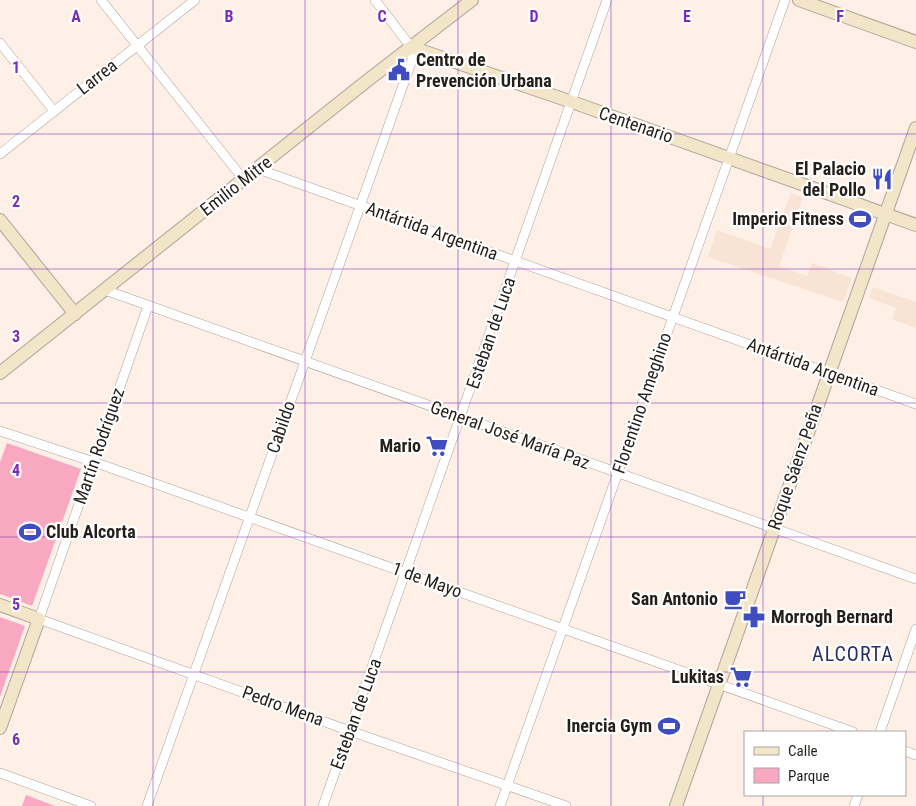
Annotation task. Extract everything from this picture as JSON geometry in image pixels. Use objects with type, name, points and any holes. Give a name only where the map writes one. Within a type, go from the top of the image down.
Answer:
[{"type":"street","points":[[101,0],[244,180]]},
{"type":"street","name":"Larrea","points":[[0,154],[195,0]]},
{"type":"street","points":[[375,0],[411,47]]},
{"type":"street","name":"Emilio Mitre","points":[[0,373],[472,0]]},
{"type":"street","name":"Esteban de Luca","points":[[323,806],[607,0]]},
{"type":"street","name":"Florentino Ameghino","points":[[500,806],[785,0]]},
{"type":"street","points":[[799,0],[916,42]]},
{"type":"street","points":[[0,43],[54,111]]},
{"type":"street","name":"Centenario","points":[[411,47],[916,224]]},
{"type":"street","name":"Cabildo","points":[[147,806],[412,60],[411,47]]},
{"type":"street","name":"Roque Sáenz Peña","points":[[676,806],[916,128]]},
{"type":"street","name":"Antártida Argentina","points":[[258,169],[916,404]]},
{"type":"street","points":[[0,220],[74,314]]},
{"type":"street","name":"General José María Paz","points":[[104,290],[916,579]]},
{"type":"street","name":"Martín Rodríguez","points":[[0,728],[148,306]]},
{"type":"street","name":"1 de Mayo","points":[[0,431],[94,462],[850,731]]},
{"type":"street","name":"Pedro Mena","points":[[0,604],[566,806]]},
{"type":"street","points":[[880,731],[916,629]]},
{"type":"street","points":[[0,773],[91,806]]},
{"type":"shaded area","points":[[791,193],[803,197],[779,266],[807,276],[812,263],[852,278],[843,302],[708,257],[717,230],[770,249]]},
{"type":"shaded area","points":[[873,287],[916,302],[916,328],[892,319],[896,308],[869,298]]},
{"type":"green space","name":"Club Alcorta","points":[[7,443],[81,469],[32,606],[0,594],[0,462]]},
{"type":"green space","points":[[0,617],[25,626],[0,697]]},
{"type":"green space","points":[[26,795],[55,806],[22,806]]},
{"type":"place","name":"Centro de Prevención Urbana","points":[[399,70]]},
{"type":"place","name":"El Palacio del Pollo","points":[[882,179]]},
{"type":"place","name":"Imperio Fitness","points":[[860,219]]},
{"type":"place","name":"Mario","points":[[437,446]]},
{"type":"place","name":"Club Alcorta","points":[[30,532]]},
{"type":"place","name":"San Antonio","points":[[735,599]]},
{"type":"place","name":"Morrogh Bernard","points":[[754,617]]},
{"type":"place","name":"Lukitas","points":[[741,677]]},
{"type":"place","name":"Inercia Gym","points":[[669,726]]},
{"type":"district","name":"ALCORTA","points":[[853,654]]}]
